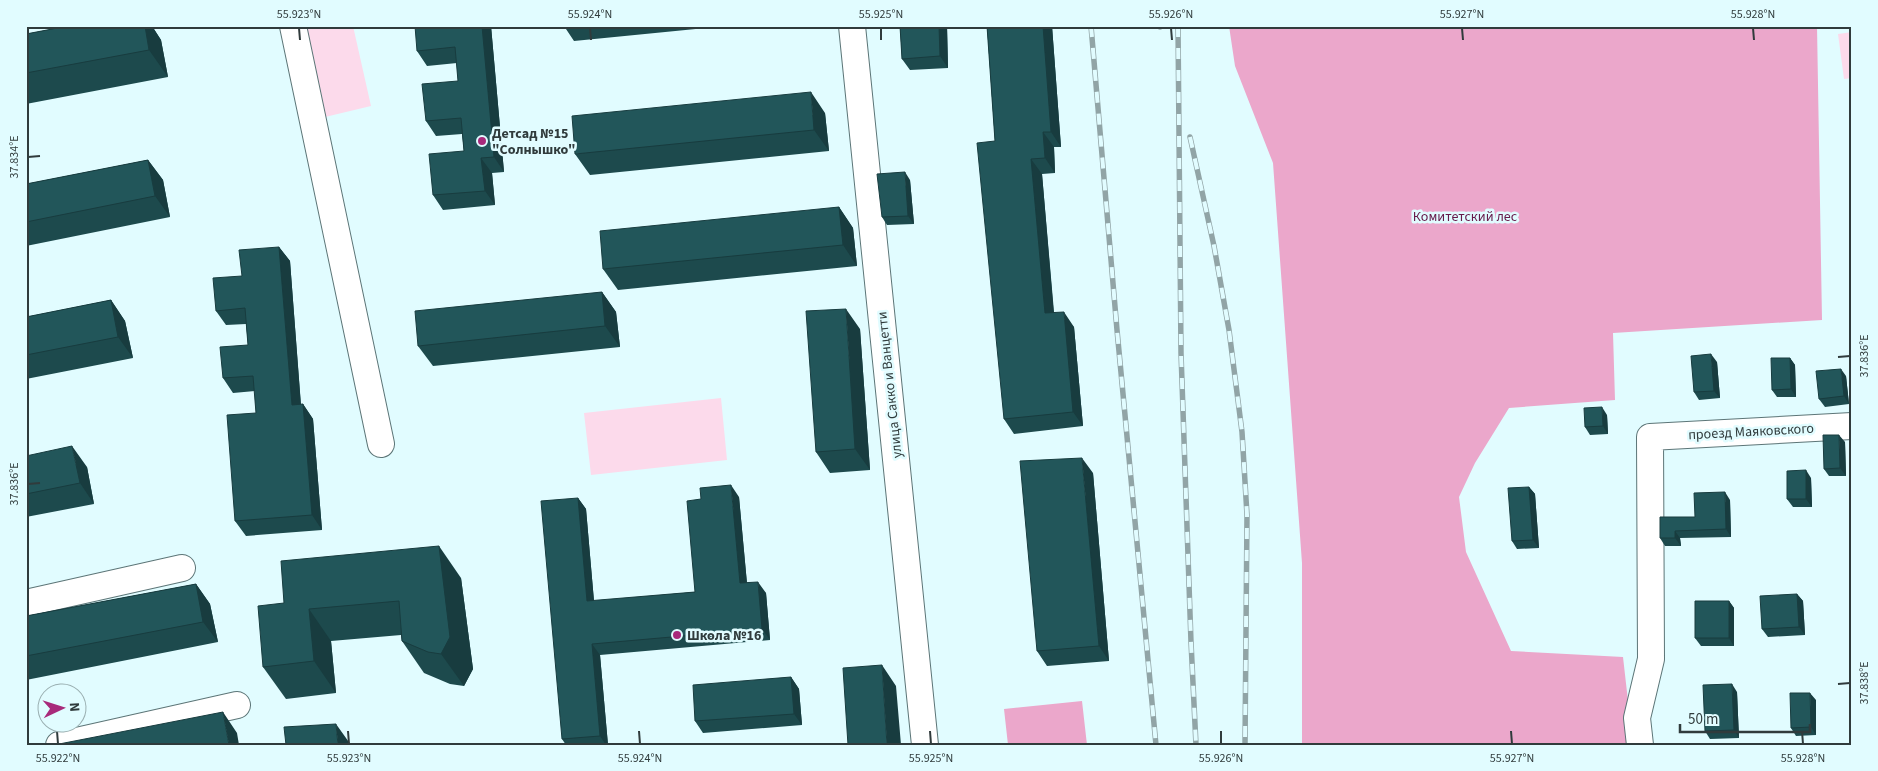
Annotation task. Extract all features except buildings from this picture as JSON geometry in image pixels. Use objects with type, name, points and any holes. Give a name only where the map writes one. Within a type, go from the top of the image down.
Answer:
[{"type":"street","points":[[293,26],[381,444]]},
{"type":"street","name":"улица Сакко и Ванцетти","points":[[852,26],[926,745]]},
{"type":"street","name":"проезд Маяковского","points":[[1640,745],[1637,718],[1651,659],[1650,436],[1852,426]]},
{"type":"street","points":[[26,603],[182,568]]},
{"type":"street","points":[[59,745],[237,704]]},
{"type":"shaded area","points":[[305,26],[353,26],[371,106],[325,117]]},
{"type":"shaded area","points":[[1852,32],[1852,78],[1844,79],[1838,34]]},
{"type":"shaded area","points":[[721,398],[727,460],[591,475],[584,413]]},
{"type":"green space","name":"Комитетский лес","points":[[1229,26],[1817,26],[1822,320],[1613,333],[1615,400],[1509,408],[1475,463],[1459,497],[1466,552],[1511,651],[1623,657],[1633,745],[1302,745],[1302,563],[1273,163],[1235,66]]},
{"type":"green space","points":[[1082,701],[1087,745],[1008,745],[1004,709]]},
{"type":"railway","points":[[1091,26],[1156,745]]},
{"type":"railway","points":[[1178,26],[1181,353],[1196,745]]},
{"type":"railway","points":[[1190,137],[1214,246],[1229,330],[1242,432],[1247,515],[1245,745]]},
{"type":"place","name":"Детсад №15 \"Солнышко\"","points":[[482,141]]},
{"type":"place","name":"Школа №16","points":[[677,635]]}]
